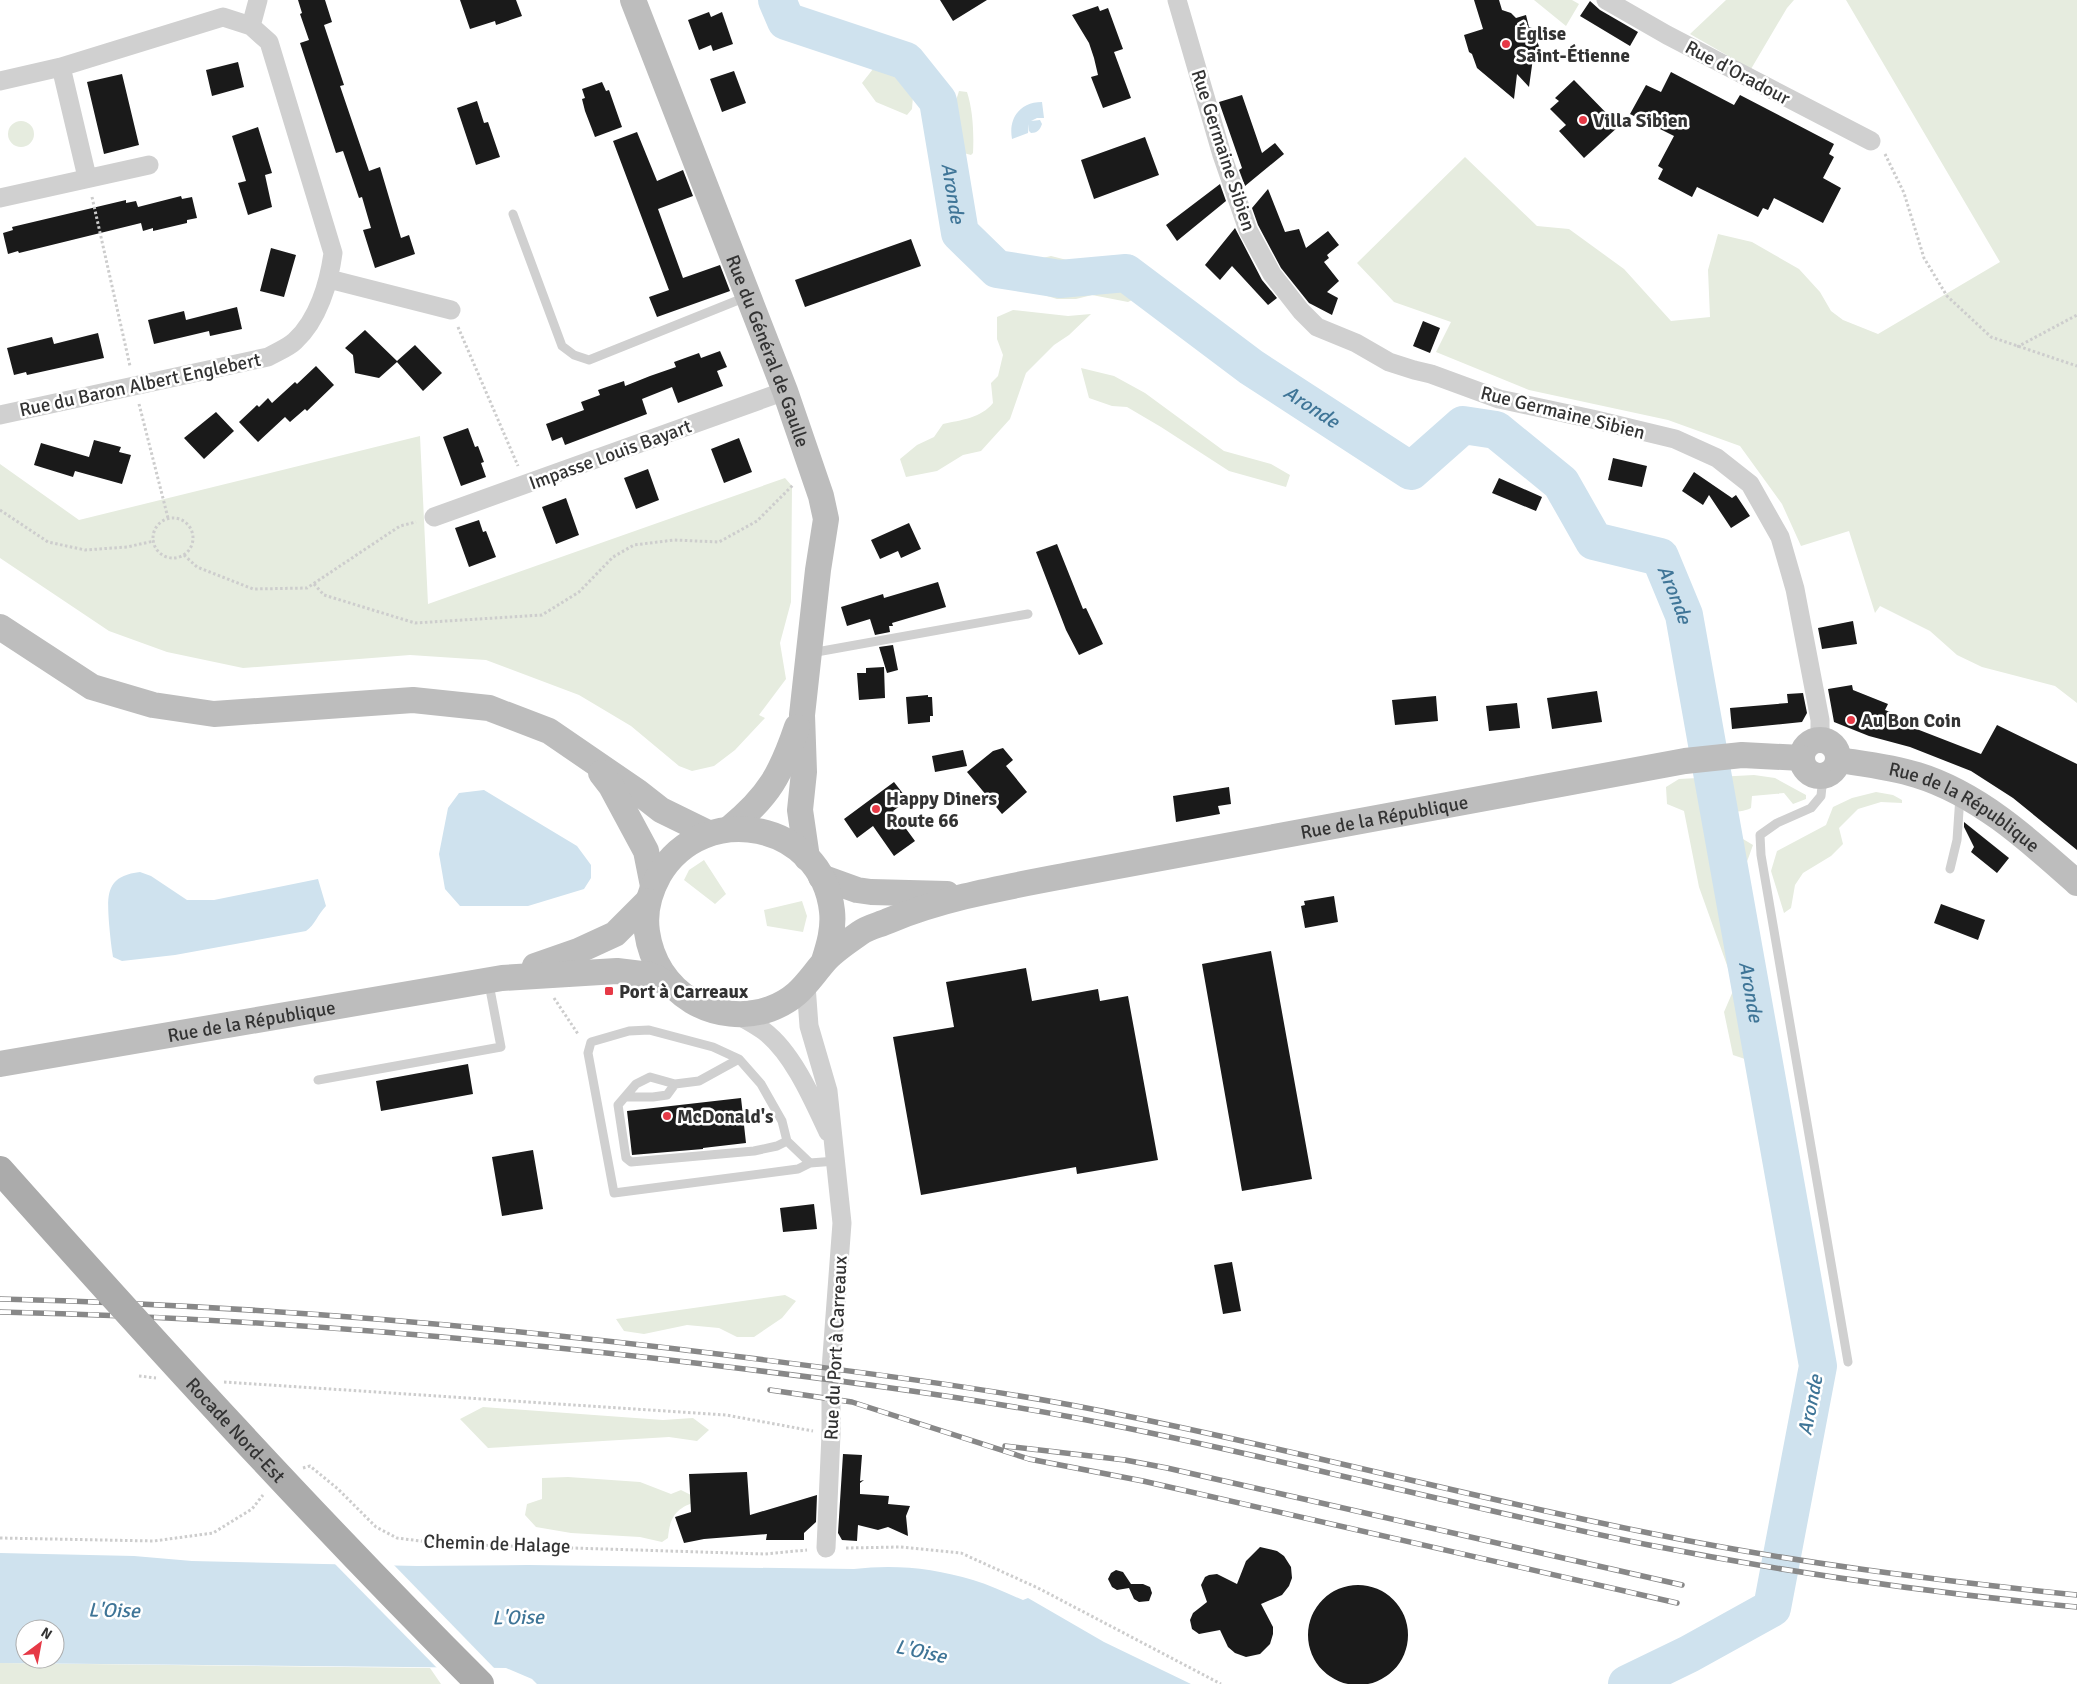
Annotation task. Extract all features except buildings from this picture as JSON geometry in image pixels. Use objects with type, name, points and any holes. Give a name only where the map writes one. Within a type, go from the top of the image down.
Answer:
[{"type":"main road","name":"Rue du Général de Gaulle","points":[[633,0],[785,391],[812,466],[826,519],[802,715],[804,772],[800,810],[814,867],[828,894],[832,912],[832,930],[824,962]]},
{"type":"main road","points":[[0,627],[92,687],[153,705],[214,714],[413,700],[489,708],[549,731],[661,810],[719,830],[753,829],[774,835],[794,846],[814,867]]},
{"type":"main road","name":"Rue du Général de Gaulle","points":[[650,893],[666,863],[685,845],[719,830],[753,809],[778,776],[802,715]]},
{"type":"main road","points":[[1811,749],[1826,741],[1835,747],[1831,768]]},
{"type":"main road","name":"Rue de la République","points":[[824,962],[862,932],[907,913],[970,896],[1079,873],[1685,760],[1734,755],[1779,755],[1811,749]]},
{"type":"main road","points":[[592,762],[611,786],[646,851],[650,893],[646,923],[649,945],[658,966],[671,985],[693,1002],[714,1010],[738,1015],[771,1008],[794,997],[824,962]]},
{"type":"main road","name":"Rue de la République","points":[[1831,768],[1868,764],[1918,774],[1960,793],[1993,813],[2077,882]]},
{"type":"main road","name":"Rue de la République","points":[[814,867],[858,890],[970,896]]},
{"type":"main road","name":"Rue de la République","points":[[495,980],[578,951],[615,934],[650,893]]},
{"type":"main road","name":"Rue de la République","points":[[0,1064],[495,980],[617,971],[650,975],[671,985]]},
{"type":"main road","name":"Rocade Nord-Est","points":[[0,1170],[262,1460],[389,1593],[480,1684]]},
{"type":"street","points":[[251,26],[258,0]]},
{"type":"street","name":"Rue Germaine Sibien","points":[[1177,0],[1222,155],[1248,230],[1272,274],[1301,311],[1317,327],[1356,343],[1389,362],[1431,374],[1499,399],[1675,439],[1717,458],[1750,484],[1780,537],[1795,589],[1820,720],[1811,749]]},
{"type":"street","name":"Rue d'Oradour","points":[[1606,0],[1666,35],[1871,141]]},
{"type":"street","name":"Rue du Baron Albert Englebert","points":[[0,81],[61,67],[223,17],[251,26],[269,42],[333,253],[329,279],[309,324],[294,342],[268,357],[0,415]]},
{"type":"street","points":[[61,67],[87,177]]},
{"type":"street","points":[[0,198],[87,177],[149,165]]},
{"type":"street","points":[[329,279],[451,310]]},
{"type":"street","name":"Impasse Louis Bayart","points":[[434,517],[785,391]]},
{"type":"street","name":"Rue du Port à Carreaux","points":[[806,985],[809,1026],[828,1091],[842,1224],[831,1368],[831,1434],[826,1548]]},
{"type":"street","name":"Rue du Port à Carreaux","points":[[738,1015],[765,1032],[784,1051],[810,1094],[835,1154]]},
{"type":"lane","points":[[513,214],[562,346],[574,356],[589,360],[748,296]]},
{"type":"lane","points":[[808,654],[1028,614]]},
{"type":"lane","points":[[1831,768],[1821,796],[1811,808],[1777,823],[1760,834],[1761,855],[1848,1362]]},
{"type":"lane","points":[[1950,869],[1957,840],[1960,793]]},
{"type":"lane","points":[[318,1080],[501,1047],[495,980]]},
{"type":"lane","points":[[810,1164],[786,1141],[782,1121],[765,1092],[739,1058],[713,1047],[649,1030],[629,1031],[591,1042],[588,1053],[614,1193],[798,1169],[835,1154]]},
{"type":"lane","points":[[739,1058],[699,1081],[675,1084],[650,1076],[636,1084],[627,1097],[618,1105],[626,1158],[631,1162],[754,1150],[777,1146],[786,1141]]},
{"type":"lane","points":[[627,1097],[666,1095],[675,1084]]},
{"type":"path","points":[[1871,141],[1886,155],[1892,167],[1904,193],[1924,258],[1947,296],[1991,337],[2077,366]]},
{"type":"path","points":[[87,177],[135,387],[168,518]]},
{"type":"path","points":[[451,310],[526,484]]},
{"type":"path","points":[[2017,347],[2077,315]]},
{"type":"path","points":[[314,584],[324,595],[415,623],[542,615],[580,592],[613,557],[634,544],[674,540],[719,542],[750,526],[812,466]]},
{"type":"path","points":[[0,510],[48,542],[85,550],[127,547],[154,541]]},
{"type":"path","points":[[184,555],[197,566],[253,589],[307,588],[400,526],[434,517]]},
{"type":"path","points":[[168,518],[180,518],[189,524],[194,535],[192,546],[184,555],[173,558],[162,555],[154,546],[152,534],[158,524],[168,518]]},
{"type":"path","points":[[554,997],[581,1038],[590,1045]]},
{"type":"path","points":[[139,1376],[159,1378]]},
{"type":"path","points":[[218,1382],[726,1415],[831,1434]]},
{"type":"path","name":"Chemin de Halage","points":[[300,1468],[310,1466],[338,1489],[376,1527],[398,1538],[444,1544],[765,1554],[826,1548],[900,1547],[961,1554],[1038,1588],[1221,1684]]},
{"type":"path","points":[[0,1538],[154,1541],[213,1533],[252,1510],[264,1494]]},
{"type":"shaded area","points":[[1534,0],[1572,0],[1579,4],[1566,26]]},
{"type":"shaded area","points":[[1726,0],[1794,0],[1787,8],[1751,69],[1690,34]]},
{"type":"shaded area","points":[[1846,0],[2077,0],[2077,703],[2055,686],[1982,667],[1957,655],[1930,631],[1880,606],[1875,613],[1849,531],[1801,546],[1782,504],[1740,446],[1668,420],[1529,390],[1436,352],[1451,322],[1394,302],[1357,263],[1465,157],[1537,226],[1569,229],[1624,269],[1671,321],[1710,317],[1708,270],[1718,234],[1752,242],[1799,269],[1820,292],[1831,311],[1843,320],[1878,334],[2000,262]]},
{"type":"shaded area","points":[[806,12],[822,19],[845,24],[895,47],[913,96],[912,109],[907,115],[876,102],[862,83],[873,69],[873,63],[853,54],[810,47],[793,38],[790,23],[795,16]]},
{"type":"shaded area","points":[[959,91],[967,92],[971,106],[973,153],[971,155],[960,152],[953,110]]},
{"type":"shaded area","points":[[21,121],[30,125],[34,134],[30,143],[21,147],[12,143],[8,134],[12,125]]},
{"type":"shaded area","points":[[936,127],[949,129],[954,149],[956,175],[946,185],[936,157]]},
{"type":"shaded area","points":[[998,253],[1030,261],[1051,256],[1091,266],[1116,262],[1144,271],[1149,277],[1146,281],[1105,271],[1062,271],[1055,274],[1012,265]]},
{"type":"shaded area","points":[[1095,284],[1123,287],[1134,299],[1128,302],[1092,295],[1076,299],[1057,299],[1034,292],[1034,287],[1040,286],[1058,288]]},
{"type":"shaded area","points":[[1013,310],[1068,316],[1091,314],[1069,335],[1054,345],[1026,373],[1010,419],[981,451],[963,455],[937,471],[906,477],[900,459],[917,445],[934,437],[943,424],[964,420],[977,415],[993,403],[991,383],[998,376],[1003,355],[997,339],[997,317]]},
{"type":"shaded area","points":[[1081,368],[1114,376],[1145,393],[1224,451],[1271,464],[1290,475],[1286,487],[1229,471],[1127,407],[1112,406],[1089,398]]},
{"type":"shaded area","points":[[420,436],[428,604],[785,478],[792,486],[791,602],[780,643],[786,679],[759,715],[765,718],[735,750],[714,766],[692,771],[679,766],[631,726],[579,695],[486,660],[410,655],[243,668],[167,652],[109,631],[0,558],[0,464],[79,520]]},
{"type":"shaded area","points":[[1754,775],[1775,778],[1806,795],[1806,799],[1793,804],[1784,793],[1752,796],[1751,808],[1736,812],[1710,812],[1709,817],[1711,829],[1724,841],[1743,839],[1753,845],[1743,868],[1718,872],[1725,905],[1764,976],[1776,1044],[1764,1061],[1751,1061],[1733,1055],[1724,1012],[1733,991],[1733,982],[1699,887],[1684,811],[1667,804],[1666,787],[1679,779]]},
{"type":"shaded area","points":[[1876,792],[1893,795],[1902,800],[1902,803],[1881,802],[1858,809],[1839,828],[1843,844],[1831,856],[1803,873],[1795,885],[1791,908],[1784,913],[1771,871],[1777,851],[1826,825],[1833,807],[1852,798]]},
{"type":"shaded area","points":[[704,860],[726,894],[715,904],[684,880],[689,870]]},
{"type":"shaded area","points":[[802,901],[807,916],[803,932],[767,926],[764,910]]},
{"type":"shaded area","points":[[785,1295],[796,1301],[782,1318],[754,1337],[737,1337],[719,1328],[687,1325],[644,1334],[624,1331],[616,1319]]},
{"type":"shaded area","points":[[483,1407],[663,1420],[693,1418],[709,1430],[697,1441],[669,1437],[488,1448],[460,1419]]},
{"type":"shaded area","points":[[568,1477],[640,1482],[671,1494],[681,1490],[701,1500],[681,1509],[673,1517],[668,1538],[662,1542],[640,1537],[571,1533],[536,1527],[525,1515],[527,1504],[542,1499],[542,1478]]},
{"type":"shaded area","points":[[0,1663],[15,1663],[15,1669],[65,1669],[65,1664],[430,1668],[441,1684],[0,1684]]},
{"type":"water","points":[[1042,102],[1044,118],[1037,118],[1031,121],[1040,120],[1042,124],[1039,129],[1031,133],[1029,131],[1029,124],[1028,133],[1012,139],[1012,124],[1018,112],[1028,105]]},
{"type":"water","points":[[484,790],[577,846],[591,865],[591,878],[584,889],[528,906],[460,906],[445,889],[439,854],[448,808],[459,793]]},
{"type":"water","points":[[140,872],[151,876],[187,900],[214,900],[318,879],[326,906],[312,926],[306,931],[175,955],[122,961],[113,957],[109,923],[109,895],[115,882],[129,874]]},
{"type":"water","name":"L'Oise","points":[[0,1553],[134,1556],[192,1561],[417,1566],[528,1565],[854,1569],[899,1567],[929,1570],[958,1576],[986,1584],[1023,1600],[1028,1598],[1104,1642],[1191,1684],[537,1684],[532,1679],[506,1668],[65,1664],[65,1619],[15,1619],[15,1663],[0,1663]]},
{"type":"pier","points":[[332,1561],[391,1562],[497,1671],[439,1670]]},
{"type":"waterway","name":"Aronde","points":[[777,0],[786,21],[906,61],[938,101],[960,233],[997,269],[1060,279],[1126,273],[1251,367],[1411,471],[1463,425],[1496,430],[1561,483],[1594,541],[1660,557],[1684,615],[1818,1366],[1772,1608],[1689,1654],[1627,1684]]},
{"type":"railway","points":[[0,1299],[273,1311],[545,1334],[726,1355],[985,1390],[1071,1405],[1216,1435],[1576,1518],[1755,1553],[1969,1583],[2077,1595]]},
{"type":"railway","points":[[0,1312],[174,1318],[435,1336],[608,1353],[884,1387],[1071,1417],[1288,1463],[1576,1530],[1755,1565],[1969,1595],[2077,1607]]},
{"type":"railway","points":[[770,1390],[852,1402],[1029,1459],[1143,1481],[1677,1603]]},
{"type":"railway","points":[[1005,1446],[1125,1460],[1167,1468],[1682,1585]]},
{"type":"place","name":"Église Saint-Étienne","points":[[1506,44]]},
{"type":"place","name":"Villa Sibien","points":[[1583,120]]},
{"type":"place","name":"Au Bon Coin","points":[[1851,720]]},
{"type":"place","name":"Happy Diners Route 66","points":[[876,809]]},
{"type":"place","name":"Port à Carreaux","points":[[609,991]]},
{"type":"place","name":"McDonald's","points":[[667,1116]]}]
